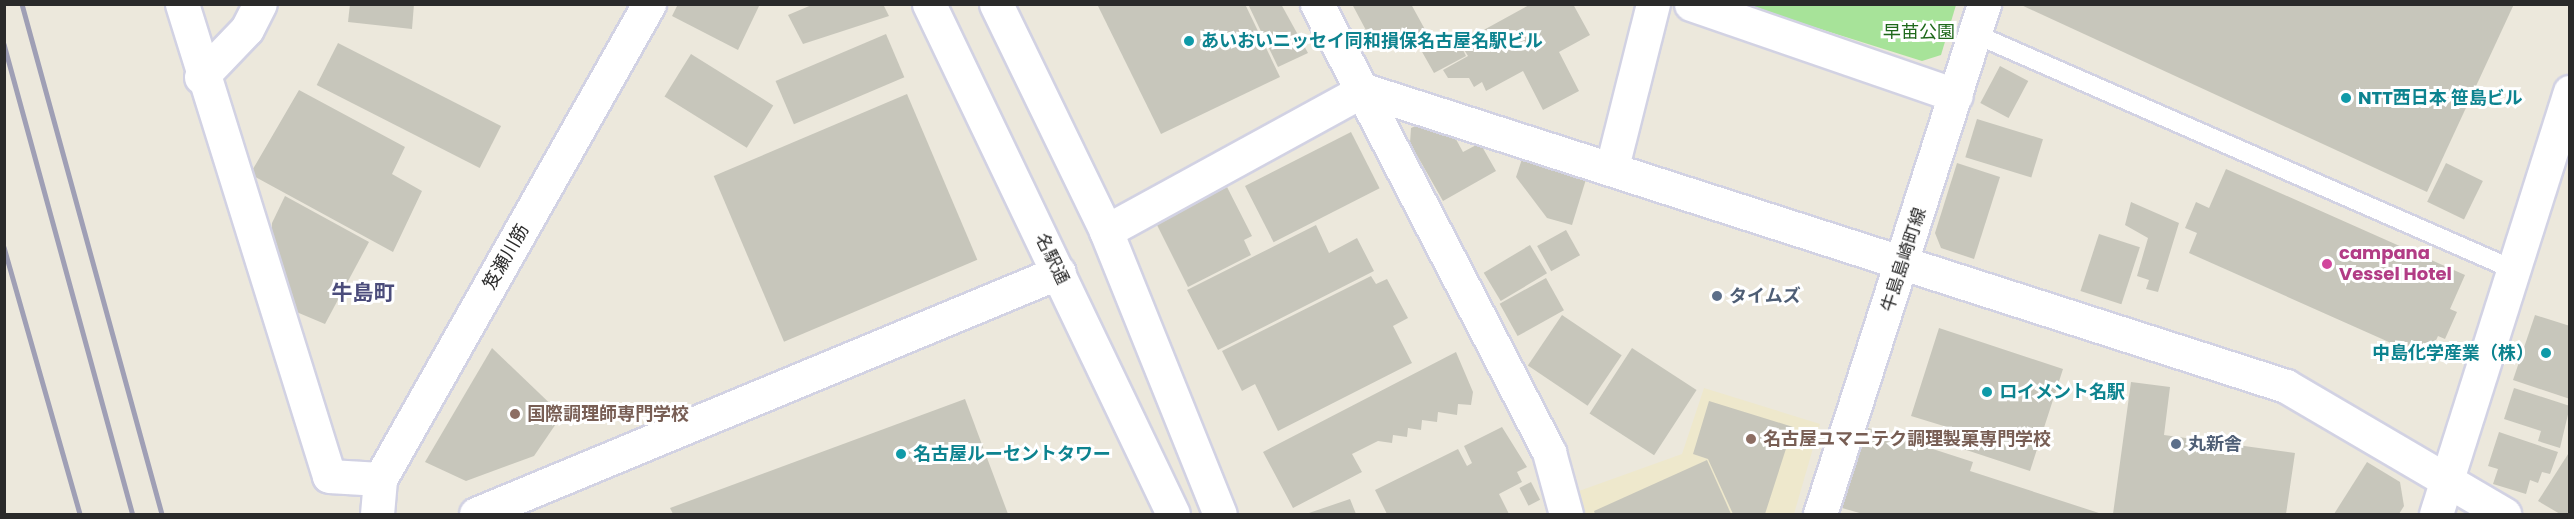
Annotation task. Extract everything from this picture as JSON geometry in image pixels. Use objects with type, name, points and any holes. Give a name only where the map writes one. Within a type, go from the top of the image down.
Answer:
[{"type":"street","points":[[182,4],[201,77],[330,476],[380,479]]},
{"type":"street","points":[[201,77],[247,29],[260,4]]},
{"type":"street","name":"笈瀬川筋","points":[[377,514],[380,479],[649,4]]},
{"type":"street","name":"名駅通","points":[[929,4],[1173,514]]},
{"type":"street","points":[[996,4],[1106,231],[1220,514]]},
{"type":"street","points":[[1317,4],[1364,90],[1549,452],[1566,514]]},
{"type":"street","points":[[1612,167],[1653,4]]},
{"type":"street","points":[[1691,4],[1956,95]]},
{"type":"street","name":"牛島島崎町線","points":[[1820,514],[1903,267],[1979,19]]},
{"type":"street","points":[[1106,231],[1364,90],[1612,167],[1903,267],[2286,386],[2504,514]]},
{"type":"street","points":[[2436,514],[2444,478],[2570,92]]},
{"type":"street","points":[[476,514],[1059,272]]},
{"type":"lane","points":[[1979,19],[2512,269]]},
{"type":"shaded area","name":"名古屋ユマニテク調理製菓専門学校","points":[[1704,388],[1820,424],[1794,514],[1584,514],[1579,491],[1682,454]]},
{"type":"green space","name":"早苗公園","points":[[1956,4],[1941,55],[1922,61],[1744,5]]},
{"type":"building","points":[[350,4],[414,4],[412,29],[348,22]]},
{"type":"building","points":[[678,4],[760,4],[738,50],[672,16]]},
{"type":"building","points":[[814,4],[883,4],[889,16],[803,44],[788,15]]},
{"type":"building","name":"あいおいニッセイ同和損保名古屋名駅ビル","points":[[1097,4],[1245,4],[1280,77],[1161,134]]},
{"type":"building","points":[[1248,4],[1281,4],[1308,53],[1278,67]]},
{"type":"building","points":[[1352,4],[1411,4],[1428,35],[1406,48],[1400,36],[1376,49]]},
{"type":"building","points":[[1531,4],[1573,4],[1590,35],[1559,52],[1579,91],[1543,110],[1523,71],[1486,91],[1482,82],[1474,87],[1469,78],[1448,78],[1443,70],[1468,56],[1460,43]]},
{"type":"building","name":"NTT西日本 笹島ビル","points":[[2019,4],[2514,4],[2427,192]]},
{"type":"building","points":[[886,34],[904,77],[794,124],[776,81]]},
{"type":"building","points":[[1428,37],[1435,50],[1457,38],[1466,56],[1434,73],[1417,43]]},
{"type":"building","points":[[338,43],[501,126],[480,168],[317,85]]},
{"type":"building","points":[[691,54],[773,105],[747,148],[665,96]]},
{"type":"building","points":[[2000,66],[2028,81],[2009,118],[1980,103]]},
{"type":"building","points":[[299,90],[405,147],[392,174],[422,191],[393,252],[250,174]]},
{"type":"building","points":[[907,94],[977,260],[784,342],[714,176]]},
{"type":"building","points":[[1977,119],[2043,139],[2031,177],[1965,157]]},
{"type":"building","points":[[1422,123],[1452,132],[1463,152],[1480,143],[1496,171],[1443,201],[1410,143],[1411,128]]},
{"type":"building","points":[[1351,132],[1380,188],[1274,242],[1245,186]]},
{"type":"building","points":[[1523,156],[1587,176],[1572,225],[1547,218],[1516,177]]},
{"type":"building","points":[[1957,163],[2000,177],[1974,259],[1941,248],[1935,233]]},
{"type":"building","points":[[2446,163],[2483,181],[2464,220],[2427,202]]},
{"type":"building","name":"campana Vessel Hotel","points":[[2226,169],[2465,275],[2450,309],[2457,312],[2445,339],[2438,336],[2427,359],[2189,253],[2197,233],[2185,228],[2196,202],[2209,208]]},
{"type":"building","points":[[1227,187],[1252,236],[1244,240],[1251,255],[1188,287],[1156,223]]},
{"type":"building","points":[[285,196],[369,242],[325,324],[287,308],[271,244],[272,223]]},
{"type":"building","points":[[2131,202],[2179,223],[2158,292],[2146,289],[2149,280],[2137,276],[2148,238],[2125,225]]},
{"type":"building","points":[[1316,225],[1329,253],[1357,238],[1374,271],[1218,350],[1187,290]]},
{"type":"building","points":[[1566,230],[1580,255],[1551,271],[1537,246]]},
{"type":"building","points":[[2099,234],[2140,247],[2121,304],[2080,291]]},
{"type":"building","points":[[1530,245],[1547,273],[1501,301],[1484,273]]},
{"type":"building","points":[[1371,276],[1376,284],[1387,279],[1408,318],[1393,326],[1412,363],[1278,431],[1255,384],[1242,391],[1222,351]]},
{"type":"building","points":[[1546,278],[1564,310],[1518,336],[1500,304]]},
{"type":"building","points":[[1562,315],[1622,355],[1588,406],[1528,366]]},
{"type":"building","name":"中島化学産業（株）","points":[[2535,315],[2570,326],[2570,399],[2513,380]]},
{"type":"building","name":"ロイメント名駅","points":[[1939,328],[2063,369],[2030,471],[1942,442],[1947,427],[1911,416]]},
{"type":"building","points":[[492,348],[562,415],[534,456],[466,481],[425,462]]},
{"type":"building","points":[[1632,348],[1697,390],[1654,455],[1590,413]]},
{"type":"building","points":[[1456,352],[1473,392],[1471,405],[1458,404],[1457,415],[1438,412],[1437,422],[1422,420],[1421,430],[1408,428],[1407,437],[1393,435],[1392,443],[1378,441],[1352,454],[1362,472],[1293,508],[1263,452]]},
{"type":"building","name":"丸新舎","points":[[2131,382],[2170,387],[2164,435],[2295,453],[2286,514],[2113,514]]},
{"type":"building","points":[[2514,388],[2570,406],[2560,448],[2538,441],[2541,431],[2504,419]]},
{"type":"building","name":"名古屋ルーセントタワー","points":[[965,399],[1008,514],[673,514],[670,508]]},
{"type":"building","points":[[1709,401],[1793,427],[1765,514],[1733,514],[1708,459],[1693,454]]},
{"type":"building","points":[[1502,427],[1527,467],[1517,472],[1522,482],[1499,494],[1509,514],[1387,514],[1375,490],[1458,449],[1467,466],[1472,463],[1464,446]]},
{"type":"building","points":[[1868,428],[1973,462],[1970,471],[2102,514],[1863,514],[1842,508]]},
{"type":"building","points":[[2499,432],[2558,452],[2550,474],[2542,472],[2538,483],[2530,480],[2526,494],[2493,484],[2498,469],[2488,466]]},
{"type":"building","points":[[2570,451],[2570,514],[2560,514],[2538,501]]},
{"type":"building","points":[[1707,460],[1731,514],[1595,514],[1594,511]]},
{"type":"building","points":[[2367,462],[2400,482],[2404,506],[2399,514],[2334,514]]},
{"type":"building","points":[[1531,482],[1540,500],[1528,506],[1519,488]]},
{"type":"building","points":[[1350,499],[1356,514],[1306,514]]},
{"type":"railway","points":[[22,4],[162,514]]},
{"type":"railway","points":[[4,44],[133,514]]},
{"type":"railway","points":[[4,247],[80,514]]},
{"type":"place","name":"あいおいニッセイ同和損保名古屋名駅ビル","points":[[1189,41]]},
{"type":"place","name":"NTT西日本 笹島ビル","points":[[2346,98]]},
{"type":"place","name":"campana Vessel Hotel","points":[[2327,264]]},
{"type":"place","name":"タイムズ","points":[[1717,296]]},
{"type":"place","name":"中島化学産業（株）","points":[[2546,353]]},
{"type":"place","name":"ロイメント名駅","points":[[1987,392]]},
{"type":"place","name":"国際調理師専門学校","points":[[515,414]]},
{"type":"place","name":"名古屋ユマニテク調理製菓専門学校","points":[[1751,439]]},
{"type":"place","name":"丸新舎","points":[[2176,444]]},
{"type":"place","name":"名古屋ルーセントタワー","points":[[901,454]]},
{"type":"district","name":"牛島町","points":[[363,293]]}]
